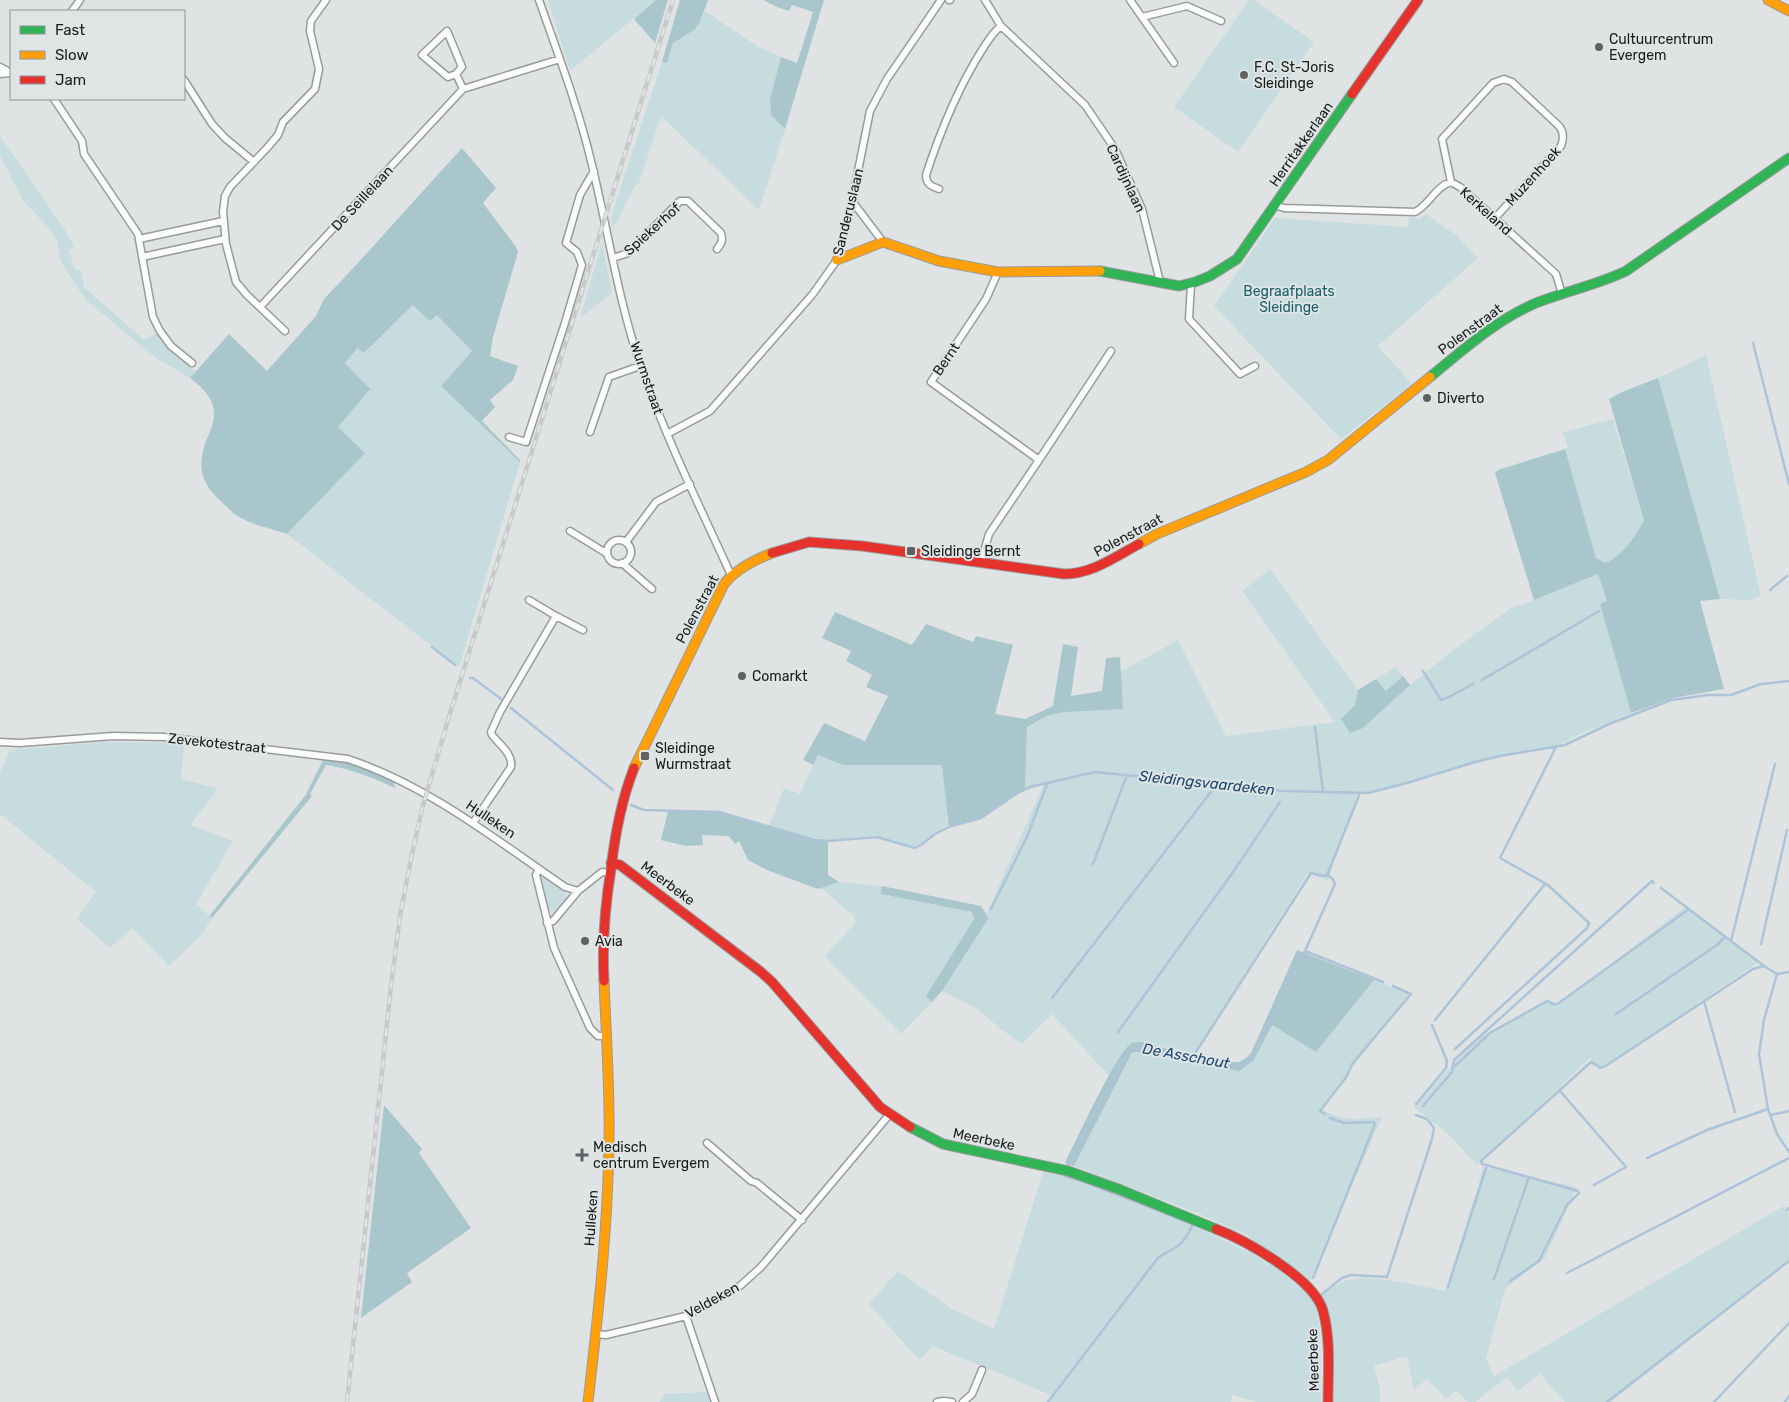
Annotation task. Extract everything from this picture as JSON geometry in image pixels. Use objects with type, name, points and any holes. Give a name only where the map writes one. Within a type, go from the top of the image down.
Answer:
[{"type":"main road","name":"Herritakkerlaan","points":[[883,242],[939,261],[998,272],[1096,270],[1179,286],[1190,284],[1218,273],[1237,259],[1418,0]]},
{"type":"main road","points":[[1768,0],[1789,11]]},
{"type":"main road","name":"Polenstraat","points":[[623,797],[640,754],[718,595],[731,575],[756,559],[809,542],[862,546],[1064,574],[1087,572],[1157,534],[1306,472],[1328,460],[1484,332],[1526,308],[1562,294],[1608,280],[1626,271],[1789,158]]},
{"type":"main road","points":[[837,260],[883,242]]},
{"type":"main road","name":"Hulleken","points":[[588,1402],[604,1242],[610,1142],[602,952],[611,863],[623,797]]},
{"type":"main road","name":"Meerbeke","points":[[611,863],[620,865],[761,972],[772,982],[889,1115],[926,1137],[943,1144],[1068,1171],[1121,1190],[1232,1235],[1281,1264],[1307,1285],[1319,1300],[1323,1310],[1327,1334],[1328,1402]]},
{"type":"street","points":[[285,332],[236,282],[225,239],[223,221],[225,196],[230,187],[278,134],[283,122],[315,89],[319,69],[310,31],[311,21],[326,0]]},
{"type":"street","name":"Wurmstraat","points":[[539,0],[560,59],[594,170],[613,258],[640,366],[667,434],[731,575]]},
{"type":"street","name":"Sanderuslaan","points":[[667,434],[710,411],[812,295],[837,260],[852,201],[870,111],[887,79],[941,0]]},
{"type":"street","name":"Cardijnlaan","points":[[986,0],[1001,26],[1085,105],[1115,149],[1142,209],[1160,282]]},
{"type":"street","points":[[1130,0],[1174,63]]},
{"type":"street","points":[[1142,17],[1187,6],[1221,21]]},
{"type":"street","points":[[939,189],[928,184],[926,180],[936,145],[973,64],[994,32],[1001,26]]},
{"type":"street","points":[[447,31],[462,67],[456,74],[448,77],[422,55],[447,31]]},
{"type":"street","name":"De Seillelaan","points":[[260,307],[464,89],[560,59]]},
{"type":"street","points":[[456,74],[464,89]]},
{"type":"street","name":"Muzenhoek","points":[[1451,182],[1442,139],[1493,83],[1504,79],[1512,82],[1559,126],[1563,132],[1564,139],[1561,146],[1495,218]]},
{"type":"street","points":[[185,82],[212,124],[225,138],[254,162]]},
{"type":"street","points":[[55,100],[82,141],[84,154],[138,234],[153,317],[160,331],[170,346],[192,363]]},
{"type":"street","points":[[509,437],[526,442],[543,392],[582,265],[577,252],[566,243],[580,195],[594,170]]},
{"type":"street","name":"Kerkeland","points":[[1275,205],[1284,208],[1415,212],[1445,183],[1451,182],[1460,187],[1556,274],[1562,294]]},
{"type":"street","name":"Spiekerhof","points":[[613,258],[628,253],[680,201],[688,201],[720,233],[723,238],[717,248]]},
{"type":"street","points":[[852,201],[883,242]]},
{"type":"street","points":[[139,239],[223,221]]},
{"type":"street","points":[[142,257],[225,239]]},
{"type":"street","name":"Bernt","points":[[998,272],[986,299],[930,382],[1039,460]]},
{"type":"street","points":[[1190,284],[1189,319],[1240,374],[1255,366]]},
{"type":"street","points":[[981,562],[989,534],[1111,351]]},
{"type":"street","points":[[590,432],[609,377],[640,366]]},
{"type":"street","points":[[626,542],[656,502],[690,484]]},
{"type":"street","points":[[570,531],[606,553],[614,563],[622,563],[628,560],[630,547],[626,542],[620,540],[612,541],[606,553]]},
{"type":"street","points":[[622,563],[652,589]]},
{"type":"street","points":[[529,600],[583,630]]},
{"type":"street","points":[[473,823],[512,767],[510,755],[492,735],[492,726],[556,616]]},
{"type":"street","name":"Zevekotestraat","points":[[0,742],[20,743],[139,736],[211,742],[335,757],[348,759],[371,768],[426,794]]},
{"type":"street","name":"Hulleken","points":[[426,794],[473,823],[565,887],[578,892]]},
{"type":"street","points":[[539,869],[536,874],[554,948],[590,1028],[598,1036],[606,1036]]},
{"type":"street","points":[[547,923],[553,921],[578,892],[602,872],[610,873]]},
{"type":"street","name":"Veldeken","points":[[596,1334],[606,1335],[686,1316],[740,1286],[761,1267],[802,1220],[889,1115]]},
{"type":"street","points":[[707,1143],[751,1181],[757,1183],[802,1220]]},
{"type":"street","points":[[686,1316],[715,1402]]},
{"type":"street","points":[[963,1402],[972,1394],[982,1370]]},
{"type":"street","points":[[937,1402],[952,1402]]},
{"type":"green space","points":[[548,0],[656,0],[570,71]]},
{"type":"green space","name":"F.C. St-Joris Sleidinge","points":[[1249,0],[1254,0],[1314,42],[1238,152],[1174,107]]},
{"type":"green space","points":[[705,11],[759,47],[781,57],[770,99],[771,115],[785,129],[759,210],[661,116],[639,183],[635,186],[613,228],[611,217],[662,62],[667,62],[673,43],[700,22]]},
{"type":"green space","points":[[0,136],[74,246],[69,251],[75,270],[81,270],[84,287],[144,340],[157,333],[163,343],[195,371],[190,378],[156,358],[86,300],[60,259],[57,239],[24,202],[0,156]]},
{"type":"green space","name":"Begraafplaats Sleidinge","points":[[1426,214],[1457,236],[1478,258],[1378,346],[1412,384],[1341,439],[1214,306],[1275,218],[1408,227],[1409,216],[1419,219]]},
{"type":"green space","points":[[602,242],[612,293],[580,318]]},
{"type":"green space","points":[[413,305],[437,314],[472,351],[441,386],[520,462],[459,667],[287,534],[365,453],[337,427],[345,363],[359,348],[365,353]]},
{"type":"green space","points":[[1706,355],[1761,596],[1749,600],[1720,599],[1658,378]]},
{"type":"green space","points":[[1613,419],[1644,522],[1623,550],[1606,563],[1596,558],[1565,449],[1568,448],[1563,432]]},
{"type":"green space","points":[[1270,569],[1358,690],[1355,705],[1341,719],[1363,728],[1410,685],[1456,648],[1511,608],[1598,574],[1607,601],[1600,604],[1631,713],[1582,733],[1559,746],[1488,758],[1378,791],[1358,793],[1328,881],[1308,873],[1194,1054],[1147,1043],[1125,1048],[1109,1076],[1052,1014],[1022,1044],[998,1027],[979,1010],[942,991],[988,919],[986,915],[1044,784],[1025,789],[1027,728],[1049,715],[1065,712],[1123,709],[1120,672],[1178,640],[1226,736],[1335,722],[1242,591]]},
{"type":"green space","points":[[1396,667],[1403,676],[1386,691],[1376,679]]},
{"type":"green space","points":[[103,742],[184,743],[181,779],[216,788],[215,793],[190,825],[233,841],[196,904],[212,918],[202,934],[169,966],[132,928],[110,948],[77,919],[96,892],[0,814],[0,772],[10,750]]},
{"type":"green space","points":[[818,755],[843,765],[943,765],[948,825],[917,846],[875,835],[828,841],[815,840],[769,826],[784,788],[800,794]]},
{"type":"green space","points":[[546,877],[563,889],[567,896],[564,903],[554,913],[547,909],[540,881]]},
{"type":"green space","points":[[839,882],[882,886],[881,894],[972,912],[974,919],[926,996],[932,1002],[901,1034],[825,956],[855,923],[854,916],[821,888]]},
{"type":"green space","points":[[1685,907],[1759,962],[1599,1070],[1590,1058],[1477,1165],[1449,1135],[1414,1107],[1481,1036],[1546,1001],[1556,1007]]},
{"type":"green space","points":[[1374,980],[1409,994],[1321,1108],[1343,1118],[1382,1117],[1310,1282],[1286,1262],[1245,1234],[1197,1213],[1074,1166],[1132,1054],[1138,1052],[1239,1071],[1254,1060],[1272,1025],[1316,1052]]},
{"type":"green space","points":[[1484,1167],[1577,1187],[1545,1258],[1505,1289],[1486,1359],[1494,1376],[1784,1206],[1789,1214],[1789,1262],[1611,1402],[1565,1402],[1540,1374],[1518,1391],[1507,1377],[1475,1402],[1468,1402],[1456,1390],[1446,1399],[1427,1379],[1414,1390],[1407,1356],[1374,1366],[1380,1389],[1380,1402],[1333,1402],[1334,1347],[1330,1319],[1320,1296],[1343,1282],[1361,1278],[1398,1282],[1445,1291]]},
{"type":"green space","points":[[1043,1172],[1075,1178],[1191,1224],[1254,1255],[1279,1270],[1306,1293],[1315,1304],[1320,1330],[1321,1402],[1257,1402],[1232,1395],[1231,1402],[1046,1402],[1051,1395],[933,1346],[919,1360],[869,1304],[898,1271],[952,1309],[994,1329]]},
{"type":"green space","points":[[707,1392],[710,1402],[660,1402],[664,1394]]},
{"type":"shaded area","points":[[656,0],[668,0],[655,43],[634,19]]},
{"type":"shaded area","points":[[680,0],[708,0],[700,22],[694,30],[673,43],[667,63],[662,62]]},
{"type":"shaded area","points":[[763,0],[824,0],[785,129],[771,115],[770,99],[781,57],[797,63],[813,12],[792,5],[789,11]]},
{"type":"shaded area","points":[[462,148],[496,188],[483,203],[518,252],[493,337],[490,356],[518,366],[513,380],[490,400],[495,407],[482,421],[520,462],[441,386],[472,351],[437,315],[430,321],[413,305],[364,353],[358,348],[345,363],[370,389],[338,427],[365,453],[287,534],[255,524],[235,514],[212,492],[204,478],[201,463],[202,454],[213,422],[214,409],[207,394],[190,378],[229,334],[267,371],[316,316],[324,299]]},
{"type":"shaded area","points":[[1658,378],[1720,599],[1700,601],[1724,689],[1673,698],[1631,713],[1600,604],[1607,601],[1598,574],[1534,600],[1495,473],[1498,470],[1565,449],[1596,558],[1606,563],[1628,545],[1644,521],[1609,399]]},
{"type":"shaded area","points":[[835,612],[912,645],[926,624],[973,642],[976,636],[1013,645],[995,714],[1025,719],[1053,706],[1063,644],[1078,647],[1071,696],[1102,691],[1106,658],[1120,657],[1123,709],[1065,712],[1049,715],[1027,727],[1025,789],[978,820],[949,828],[942,765],[843,765],[818,755],[813,765],[803,760],[824,723],[865,741],[888,696],[866,687],[872,675],[846,661],[851,651],[822,638]]},
{"type":"shaded area","points":[[1403,676],[1410,685],[1363,728],[1350,733],[1341,719],[1355,705],[1358,690],[1376,679],[1386,691]]},
{"type":"shaded area","points":[[324,758],[343,761],[369,770],[394,782],[395,788],[361,774],[326,765],[310,794],[312,796],[212,918],[210,915],[305,796]]},
{"type":"shaded area","points":[[668,811],[719,812],[815,840],[828,841],[828,875],[839,882],[818,889],[767,870],[748,860],[739,841],[735,844],[729,836],[702,835],[703,845],[686,846],[661,840]]},
{"type":"shaded area","points":[[882,886],[981,906],[985,912],[988,919],[942,991],[932,1002],[926,996],[974,919],[972,912],[881,894]]},
{"type":"shaded area","points":[[1297,950],[1374,980],[1316,1052],[1272,1025],[1254,1060],[1239,1071],[1138,1052],[1132,1053],[1074,1166],[1065,1163],[1107,1078],[1117,1061],[1132,1043],[1146,1043],[1233,1062],[1241,1061],[1247,1057],[1251,1053]]},
{"type":"shaded area","points":[[384,1105],[422,1149],[419,1153],[471,1228],[407,1273],[412,1282],[361,1318]]},
{"type":"waterway","points":[[1753,343],[1789,484]]},
{"type":"waterway","points":[[1770,590],[1787,576]]},
{"type":"waterway","points":[[1609,607],[1641,706]]},
{"type":"waterway","points":[[1482,680],[1599,611]]},
{"type":"waterway","name":"Sleidingsvaardeken","points":[[432,647],[455,665]]},
{"type":"waterway","points":[[1423,671],[1441,700],[1473,684]]},
{"type":"waterway","name":"Sleidingsvaardeken","points":[[470,678],[473,678],[501,699]]},
{"type":"waterway","name":"Sleidingsvaardeken","points":[[631,805],[644,810],[719,812],[815,840],[828,841],[877,837],[915,848],[935,834],[951,826],[981,818],[1019,792],[1030,787],[1095,772],[1285,791],[1368,793],[1475,762],[1565,745],[1609,724],[1671,700],[1708,695],[1731,695],[1761,684],[1789,681]]},
{"type":"waterway","name":"Sleidingsvaardeken","points":[[511,708],[613,790]]},
{"type":"waterway","points":[[1315,727],[1323,792]]},
{"type":"waterway","points":[[1455,1049],[1587,928],[1589,923],[1548,885],[1500,858],[1556,747]]},
{"type":"waterway","points":[[1731,941],[1775,764]]},
{"type":"waterway","points":[[1093,864],[1127,775]]},
{"type":"waterway","points":[[991,909],[1027,837],[1047,784]]},
{"type":"waterway","points":[[1052,998],[1217,784]]},
{"type":"waterway","name":"De Asschout","points":[[1068,1165],[1129,1051],[1135,1047],[1233,1066],[1244,1065],[1252,1058],[1305,951],[1335,884],[1332,878],[1327,875],[1360,793]]},
{"type":"waterway","points":[[1118,1032],[1231,875],[1280,802]]},
{"type":"waterway","points":[[1761,944],[1787,830]]},
{"type":"waterway","points":[[1196,1052],[1311,873],[1327,875]]},
{"type":"waterway","points":[[1423,1106],[1452,1072],[1454,1060],[1652,881],[1654,883]]},
{"type":"waterway","points":[[1435,1020],[1545,884]]},
{"type":"waterway","points":[[1661,888],[1764,966],[1777,974],[1789,972]]},
{"type":"waterway","points":[[1455,1066],[1490,1033],[1547,1001],[1556,1005],[1689,909]]},
{"type":"waterway","points":[[1616,1014],[1717,945],[1725,937]]},
{"type":"waterway","points":[[1305,951],[1383,982]]},
{"type":"waterway","points":[[1510,1281],[1539,1261],[1567,1205],[1579,1193],[1578,1191],[1482,1164],[1481,1161],[1591,1062],[1601,1068],[1607,1065],[1753,969],[1764,966]]},
{"type":"waterway","points":[[1647,1158],[1707,1130],[1768,1109],[1759,1054],[1764,1020],[1777,974]]},
{"type":"waterway","points":[[1325,1114],[1320,1111],[1347,1076],[1352,1064],[1411,994],[1393,986]]},
{"type":"waterway","points":[[1704,1001],[1735,1112]]},
{"type":"waterway","points":[[1416,1104],[1446,1068],[1447,1061],[1432,1025]]},
{"type":"waterway","points":[[1560,1091],[1626,1167],[1594,1185]]},
{"type":"waterway","points":[[1768,1109],[1777,1134],[1789,1152]]},
{"type":"waterway","points":[[1771,1115],[1789,1111]]},
{"type":"waterway","points":[[1322,1294],[1342,1278],[1351,1275],[1387,1277],[1434,1128],[1427,1119],[1416,1115]]},
{"type":"waterway","points":[[1313,1278],[1375,1124],[1373,1122],[1344,1123],[1330,1118]]},
{"type":"waterway","points":[[1567,1273],[1789,1158]]},
{"type":"waterway","points":[[1448,1287],[1487,1165]]},
{"type":"waterway","name":"De Asschout","points":[[1048,1402],[1157,1259],[1181,1243],[1193,1224],[1065,1176]]},
{"type":"waterway","points":[[1494,1279],[1529,1177]]},
{"type":"waterway","points":[[1607,1402],[1789,1261]]},
{"type":"waterway","points":[[1714,1402],[1789,1323]]},
{"type":"waterway","points":[[1785,1402],[1789,1396]]},
{"type":"railway","points":[[347,1402],[391,986],[400,916],[422,809],[448,720],[673,0]]},
{"type":"traffic: fast","points":[[1100,271],[1179,286],[1210,276],[1237,259],[1352,94]]},
{"type":"traffic: fast","points":[[1430,377],[1480,336],[1521,310],[1626,271],[1789,158]]},
{"type":"traffic: fast","points":[[910,1127],[943,1144],[1068,1171],[1121,1190],[1216,1229]]},
{"type":"traffic: slow","points":[[1768,0],[1789,11]]},
{"type":"traffic: slow","points":[[837,260],[883,242],[939,261],[998,272],[1100,271]]},
{"type":"traffic: slow","points":[[1139,544],[1157,534],[1306,472],[1328,460],[1430,377]]},
{"type":"traffic: slow","points":[[634,768],[724,584],[746,566],[772,553]]},
{"type":"traffic: slow","points":[[588,1402],[607,1206],[609,1100],[604,981]]},
{"type":"traffic: jam","points":[[1352,94],[1418,0]]},
{"type":"traffic: jam","points":[[772,553],[809,542],[862,546],[1064,574],[1094,568],[1139,544]]},
{"type":"traffic: jam","points":[[604,981],[603,953],[607,897],[622,805],[634,768]]},
{"type":"traffic: jam","points":[[611,863],[620,865],[761,972],[772,982],[880,1107],[910,1127]]},
{"type":"traffic: jam","points":[[1216,1229],[1244,1242],[1277,1262],[1307,1286],[1317,1299],[1326,1322],[1328,1402]]},
{"type":"place","name":"Cultuurcentrum Evergem","points":[[1599,47]]},
{"type":"place","name":"F.C. St-Joris Sleidinge","points":[[1244,75]]},
{"type":"place","name":"Diverto","points":[[1427,398]]},
{"type":"place","name":"Sleidinge Bernt","points":[[911,551]]},
{"type":"place","name":"Comarkt","points":[[742,676]]},
{"type":"place","name":"Sleidinge Wurmstraat","points":[[645,756]]},
{"type":"place","name":"Avia","points":[[585,941]]},
{"type":"place","name":"Medisch centrum Evergem","points":[[582,1155]]}]
